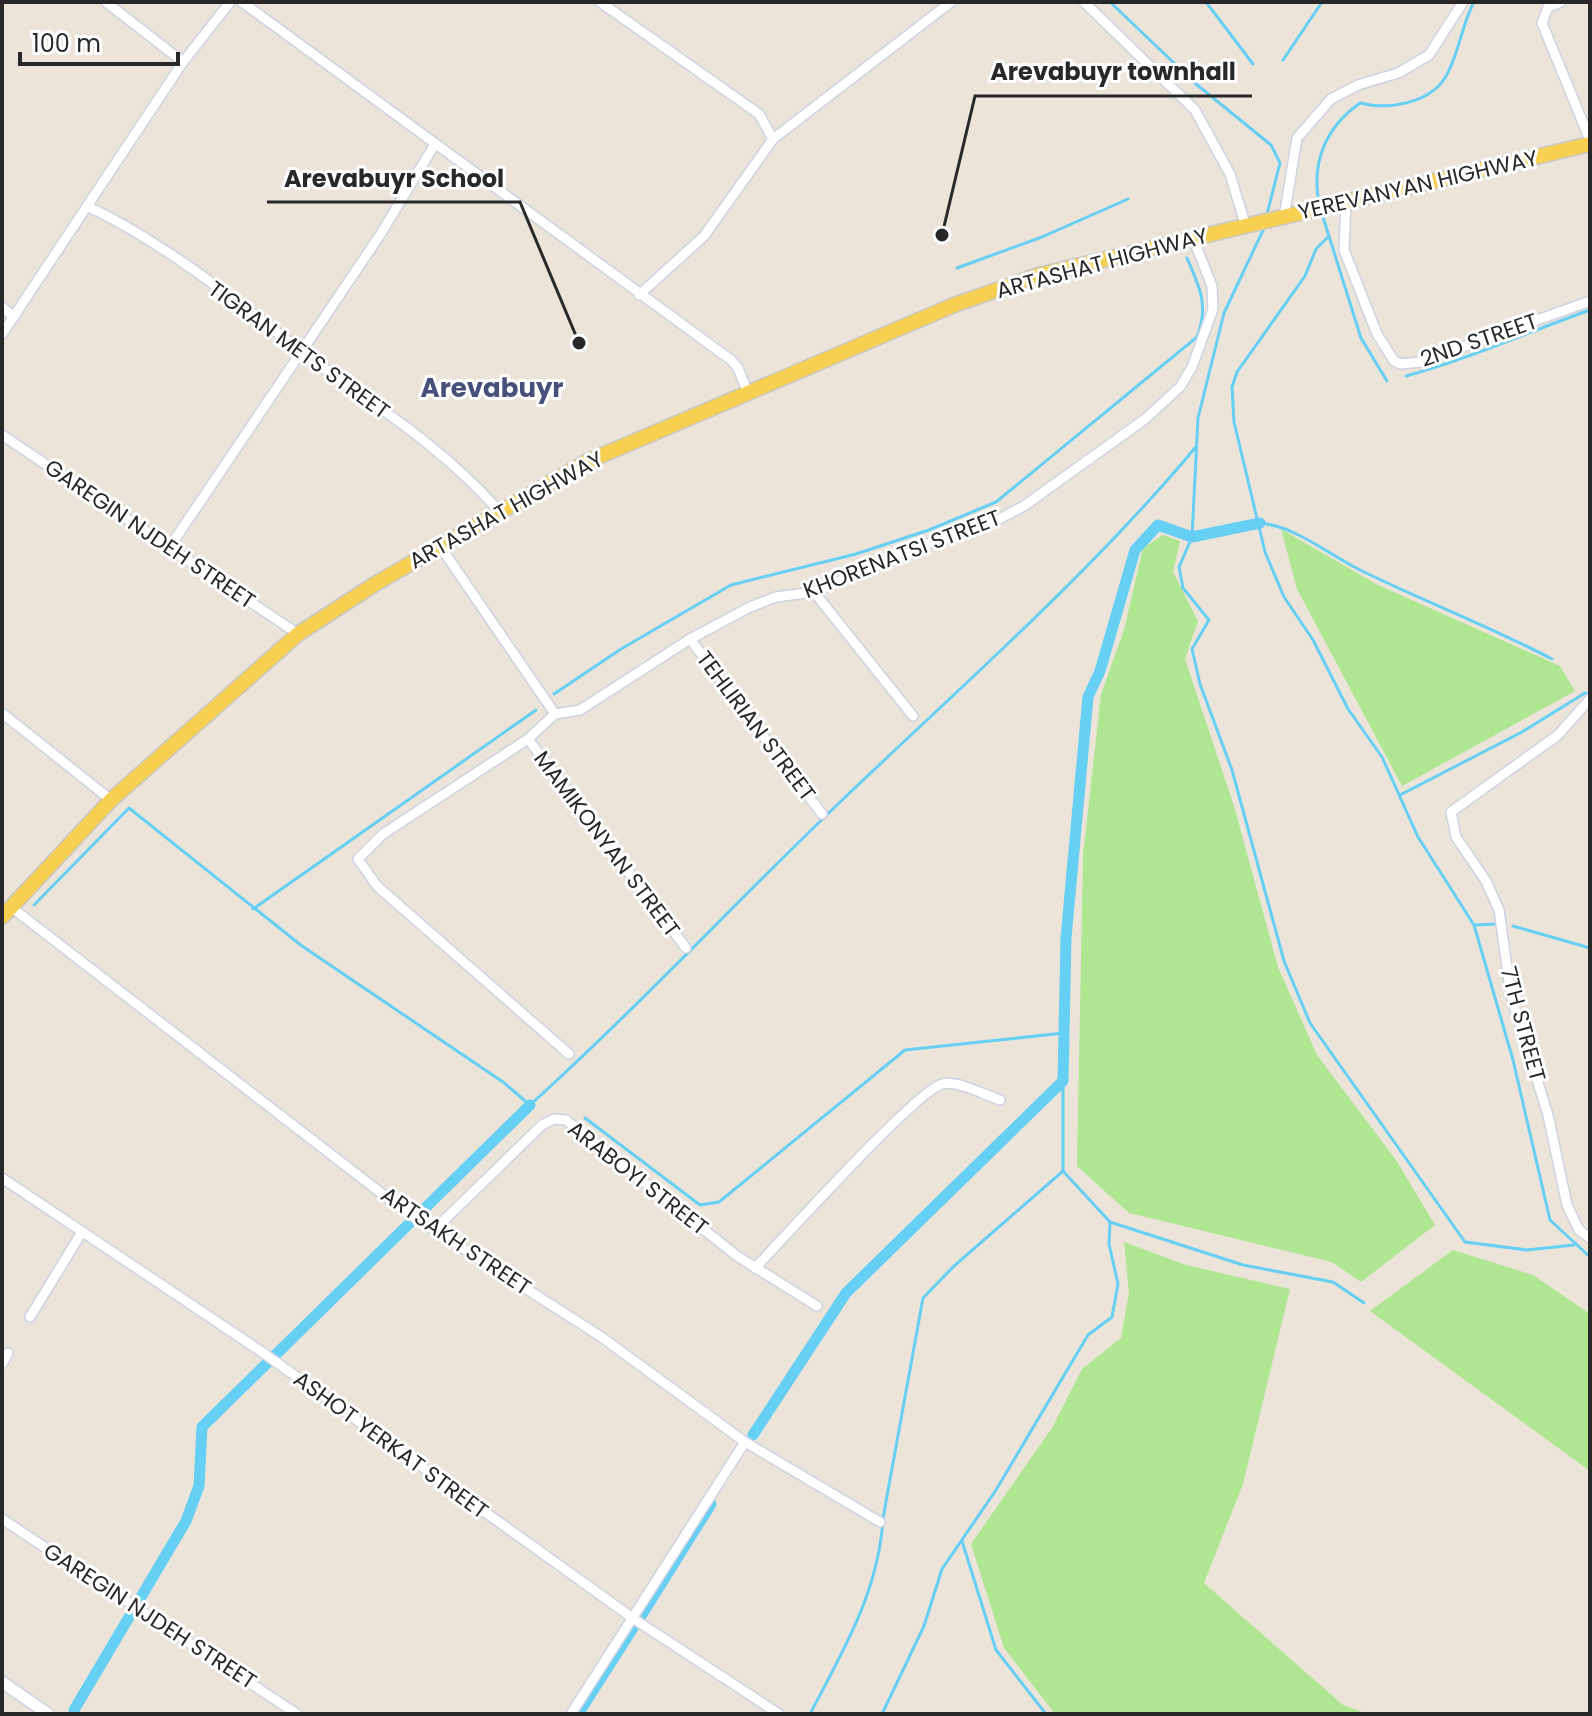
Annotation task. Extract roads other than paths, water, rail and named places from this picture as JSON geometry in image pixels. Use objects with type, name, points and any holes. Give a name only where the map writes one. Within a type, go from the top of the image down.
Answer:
[{"type":"main road","name":"YEREVANYAN HIGHWAY","points":[[1246,227],[1590,142]]},
{"type":"main road","name":"ARTASHAT HIGHWAY","points":[[6,912],[111,800],[298,634],[440,546],[586,462],[999,288],[1246,227]]},
{"type":"street","points":[[106,2],[183,62]]},
{"type":"street","points":[[2,334],[183,62],[230,2]]},
{"type":"street","points":[[242,2],[731,360],[738,368],[748,393]]},
{"type":"street","points":[[600,2],[759,114],[773,139]]},
{"type":"street","points":[[639,295],[704,236],[773,139],[951,2]]},
{"type":"street","points":[[1084,2],[1195,110],[1230,174],[1246,227]]},
{"type":"street","points":[[1284,217],[1297,138],[1331,99],[1358,85],[1398,73],[1429,55],[1463,2]]},
{"type":"street","points":[[1561,2],[1548,7],[1542,23],[1590,142]]},
{"type":"street","points":[[169,548],[380,235],[435,144]]},
{"type":"street","name":"2ND STREET","points":[[1346,201],[1344,250],[1377,334],[1394,361],[1401,364],[1421,362],[1590,301]]},
{"type":"street","name":"TIGRAN METS STREET","points":[[87,206],[131,227],[301,351],[474,482],[499,511]]},
{"type":"street","name":"KHORENATSI STREET","points":[[569,1054],[377,886],[358,859],[370,845],[421,807],[528,739],[555,714],[580,710],[690,639],[776,597],[814,592],[927,544],[997,520],[1024,506],[1145,419],[1171,395],[1192,367],[1213,309],[1212,286],[1193,238]]},
{"type":"street","points":[[2,307],[14,317]]},
{"type":"street","name":"GAREGIN NJDEH STREET","points":[[2,435],[298,634]]},
{"type":"street","points":[[440,546],[555,714]]},
{"type":"street","points":[[814,592],[913,716]]},
{"type":"street","name":"TEHLIRIAN STREET","points":[[690,639],[822,814]]},
{"type":"street","name":"7TH STREET","points":[[1590,699],[1558,735],[1451,812],[1456,837],[1486,881],[1499,910],[1511,996],[1548,1115],[1567,1205],[1579,1230],[1590,1238]]},
{"type":"street","points":[[2,713],[111,800]]},
{"type":"street","name":"MAMIKONYAN STREET","points":[[528,739],[686,948]]},
{"type":"street","name":"ARTSAKH STREET","points":[[6,912],[403,1210],[600,1336],[745,1442],[880,1522]]},
{"type":"street","points":[[755,1268],[903,1115],[935,1087],[946,1083],[1000,1100]]},
{"type":"street","name":"ARABOYI STREET","points":[[435,1229],[542,1125],[554,1119],[566,1120],[663,1200],[755,1268],[817,1306]]},
{"type":"street","name":"ASHOT YERKAT STREET","points":[[2,1178],[281,1365],[621,1610],[779,1714]]},
{"type":"street","points":[[30,1317],[82,1232]]},
{"type":"street","points":[[2,1364],[8,1353]]},
{"type":"street","points":[[571,1714],[745,1442]]},
{"type":"street","name":"GAREGIN NJDEH STREET","points":[[2,1519],[131,1601],[297,1714]]},
{"type":"street","points":[[2,1682],[48,1714]]},
{"type":"waterway","points":[[1110,2],[1196,84],[1271,145],[1280,163],[1267,214]]},
{"type":"waterway","points":[[1206,2],[1253,64]]},
{"type":"waterway","points":[[1283,60],[1322,2]]},
{"type":"waterway","points":[[1319,203],[1319,160],[1338,123],[1360,103],[1382,106],[1406,103],[1438,87],[1450,69],[1474,2]]},
{"type":"waterway","points":[[957,268],[1042,237],[1128,199]]},
{"type":"waterway","points":[[1322,214],[1361,338],[1387,381]]},
{"type":"waterway","points":[[1265,226],[1224,313],[1198,418],[1192,537],[1179,567],[1183,588],[1209,620],[1192,649],[1200,684],[1232,770],[1284,961],[1310,1023],[1465,1242],[1527,1250],[1574,1245]]},
{"type":"waterway","points":[[1328,237],[1316,249],[1305,276],[1237,372],[1232,387],[1234,422],[1265,552],[1284,597],[1313,640],[1348,709],[1382,757],[1418,837],[1474,925],[1513,1060],[1550,1220],[1590,1257]]},
{"type":"waterway","points":[[554,694],[621,649],[731,585],[856,554],[929,530],[996,502],[1197,337],[1203,306],[1187,258]]},
{"type":"waterway","points":[[1406,376],[1590,310]]},
{"type":"waterway","points":[[34,905],[129,808],[302,946],[503,1082],[530,1105],[838,804],[1066,587],[1154,496],[1195,448]]},
{"type":"waterway","points":[[1260,523],[1299,535],[1360,570],[1552,659]]},
{"type":"waterway","points":[[753,1435],[846,1293],[1063,1081],[1066,938],[1088,697],[1100,671],[1135,550],[1158,525],[1192,537],[1260,523]]},
{"type":"waterway","points":[[1400,795],[1522,732],[1585,693],[1590,694]]},
{"type":"waterway","points":[[253,909],[536,710]]},
{"type":"waterway","points":[[1475,925],[1496,924]]},
{"type":"waterway","points":[[1513,926],[1590,948]]},
{"type":"waterway","points":[[585,1118],[700,1205],[719,1202],[905,1050],[1064,1033]]},
{"type":"waterway","points":[[810,1714],[857,1620],[875,1571],[923,1298],[954,1266],[1063,1171],[1063,1081]]},
{"type":"waterway","points":[[74,1710],[186,1521],[199,1486],[202,1427],[530,1105]]},
{"type":"waterway","points":[[882,1714],[924,1626],[942,1569],[996,1490],[1088,1335],[1112,1317],[1118,1284],[1109,1244],[1110,1222],[1063,1171]]},
{"type":"waterway","points":[[1110,1222],[1243,1265],[1333,1282],[1364,1303]]},
{"type":"waterway","points":[[641,1616],[711,1504]]},
{"type":"waterway","points":[[962,1541],[996,1650],[1046,1714]]},
{"type":"waterway","points":[[578,1714],[633,1628]]},
{"type":"place","name":"Arevabuyr townhall","points":[[942,235]]},
{"type":"place","name":"Arevabuyr School","points":[[579,343]]},
{"type":"district","name":"Arevabuyr","points":[[492,388]]}]
